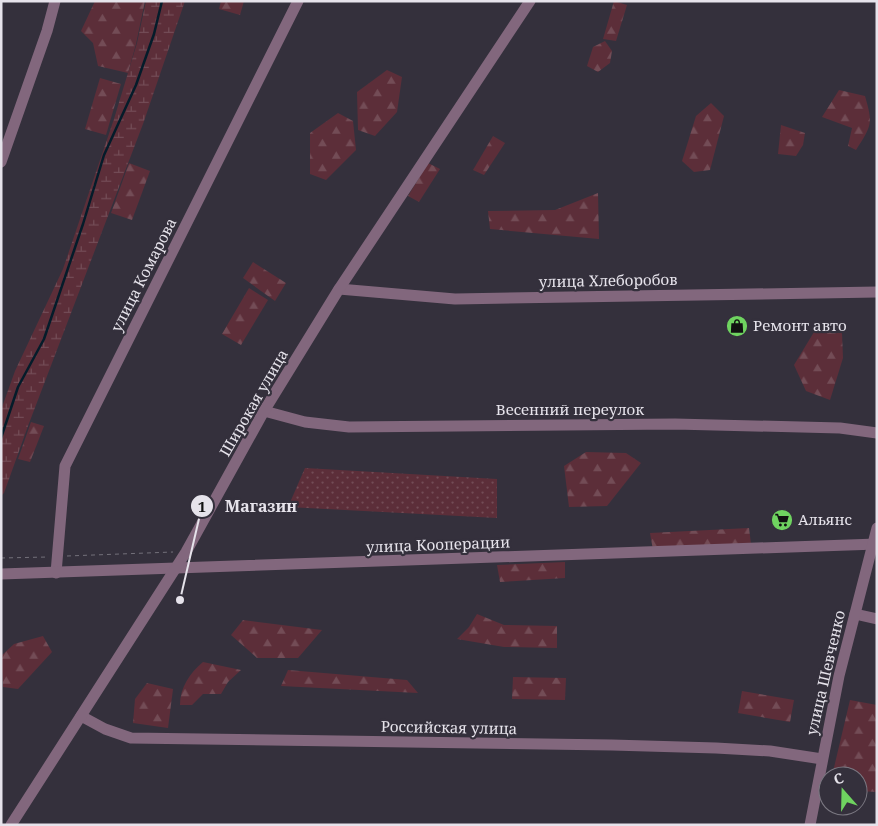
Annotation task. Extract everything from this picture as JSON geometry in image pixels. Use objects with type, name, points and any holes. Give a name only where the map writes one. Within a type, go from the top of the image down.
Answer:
[{"type":"street","points":[[1,162],[47,31],[55,1]]},
{"type":"street","name":"улица Комарова","points":[[56,573],[65,466],[298,1]]},
{"type":"street","name":"Широкая улица","points":[[12,825],[175,570],[264,411],[340,290],[530,1]]},
{"type":"street","name":"улица Хлеборобов","points":[[340,290],[455,299],[877,292]]},
{"type":"street","name":"Весенний переулок","points":[[264,411],[305,422],[349,427],[675,424],[840,428],[877,433]]},
{"type":"street","name":"улица Шевченко","points":[[810,825],[838,676],[875,544],[877,528]]},
{"type":"street","name":"улица Кооперации","points":[[1,574],[175,570],[875,544]]},
{"type":"street","points":[[855,614],[877,619]]},
{"type":"street","name":"Российская улица","points":[[81,716],[105,729],[131,738],[688,747],[770,751],[822,760]]},
{"type":"path","points":[[1,558],[186,552]]},
{"type":"green space","points":[[95,1],[145,1],[128,73],[98,66],[93,43],[81,31]]},
{"type":"green space","points":[[146,1],[185,1],[143,124],[4,493],[1,496],[1,410],[15,371],[63,269],[114,119],[137,43]]},
{"type":"green space","points":[[221,1],[244,1],[240,15],[219,9]]},
{"type":"green space","points":[[614,1],[627,5],[616,41],[603,39]]},
{"type":"green space","points":[[605,41],[612,51],[610,63],[598,72],[587,66],[593,47]]},
{"type":"green space","points":[[387,70],[402,77],[397,112],[375,136],[358,130],[357,92]]},
{"type":"green space","points":[[100,78],[121,84],[106,135],[85,129]]},
{"type":"green space","points":[[839,90],[865,96],[870,124],[856,150],[848,146],[852,128],[822,117]]},
{"type":"green space","points":[[711,103],[724,116],[710,170],[694,172],[682,161],[696,116]]},
{"type":"green space","points":[[338,113],[353,121],[356,150],[326,180],[310,174],[310,133]]},
{"type":"green space","points":[[781,125],[805,133],[803,145],[796,156],[778,154]]},
{"type":"green space","points":[[493,136],[505,143],[484,175],[473,170]]},
{"type":"green space","points":[[129,163],[150,171],[132,220],[111,213]]},
{"type":"green space","points":[[428,163],[440,169],[419,202],[408,196]]},
{"type":"green space","points":[[598,193],[599,239],[490,229],[488,211],[555,210]]},
{"type":"green space","points":[[253,262],[286,283],[275,301],[243,278]]},
{"type":"green space","points":[[249,288],[268,300],[241,345],[222,334]]},
{"type":"green space","points":[[814,332],[842,333],[843,358],[830,400],[806,391],[794,365]]},
{"type":"green space","points":[[31,422],[44,426],[30,462],[18,459]]},
{"type":"green space","points":[[586,452],[626,453],[641,463],[607,506],[569,507],[564,466]]},
{"type":"green space","points":[[305,468],[497,479],[497,518],[288,507]]},
{"type":"green space","points":[[749,528],[751,544],[653,550],[650,533]]},
{"type":"green space","points":[[565,562],[565,578],[500,582],[497,565]]},
{"type":"green space","points":[[477,614],[504,625],[557,626],[557,648],[504,647],[457,639],[469,627]]},
{"type":"green space","points":[[243,620],[322,630],[298,658],[257,658],[231,635]]},
{"type":"green space","points":[[43,636],[52,652],[18,689],[3,687],[1,656],[14,644]]},
{"type":"green space","points":[[203,662],[241,670],[228,682],[221,694],[203,694],[192,705],[180,705],[184,686]]},
{"type":"green space","points":[[288,670],[407,680],[418,693],[281,686]]},
{"type":"green space","points":[[513,677],[566,678],[565,700],[512,699]]},
{"type":"green space","points":[[147,683],[173,689],[168,728],[133,723],[135,699]]},
{"type":"green space","points":[[742,691],[794,700],[790,722],[738,713]]},
{"type":"green space","points":[[850,700],[877,705],[877,792],[868,792],[868,766],[834,766]]},
{"type":"waterway","points":[[1,438],[18,387],[44,339],[104,155],[136,85],[154,34],[162,1]]},
{"type":"place","name":"Ремонт авто","points":[[737,326]]},
{"type":"place","name":"Альянс","points":[[782,520]]},
{"type":"place","name":"Магазин","points":[[180,600]]}]
